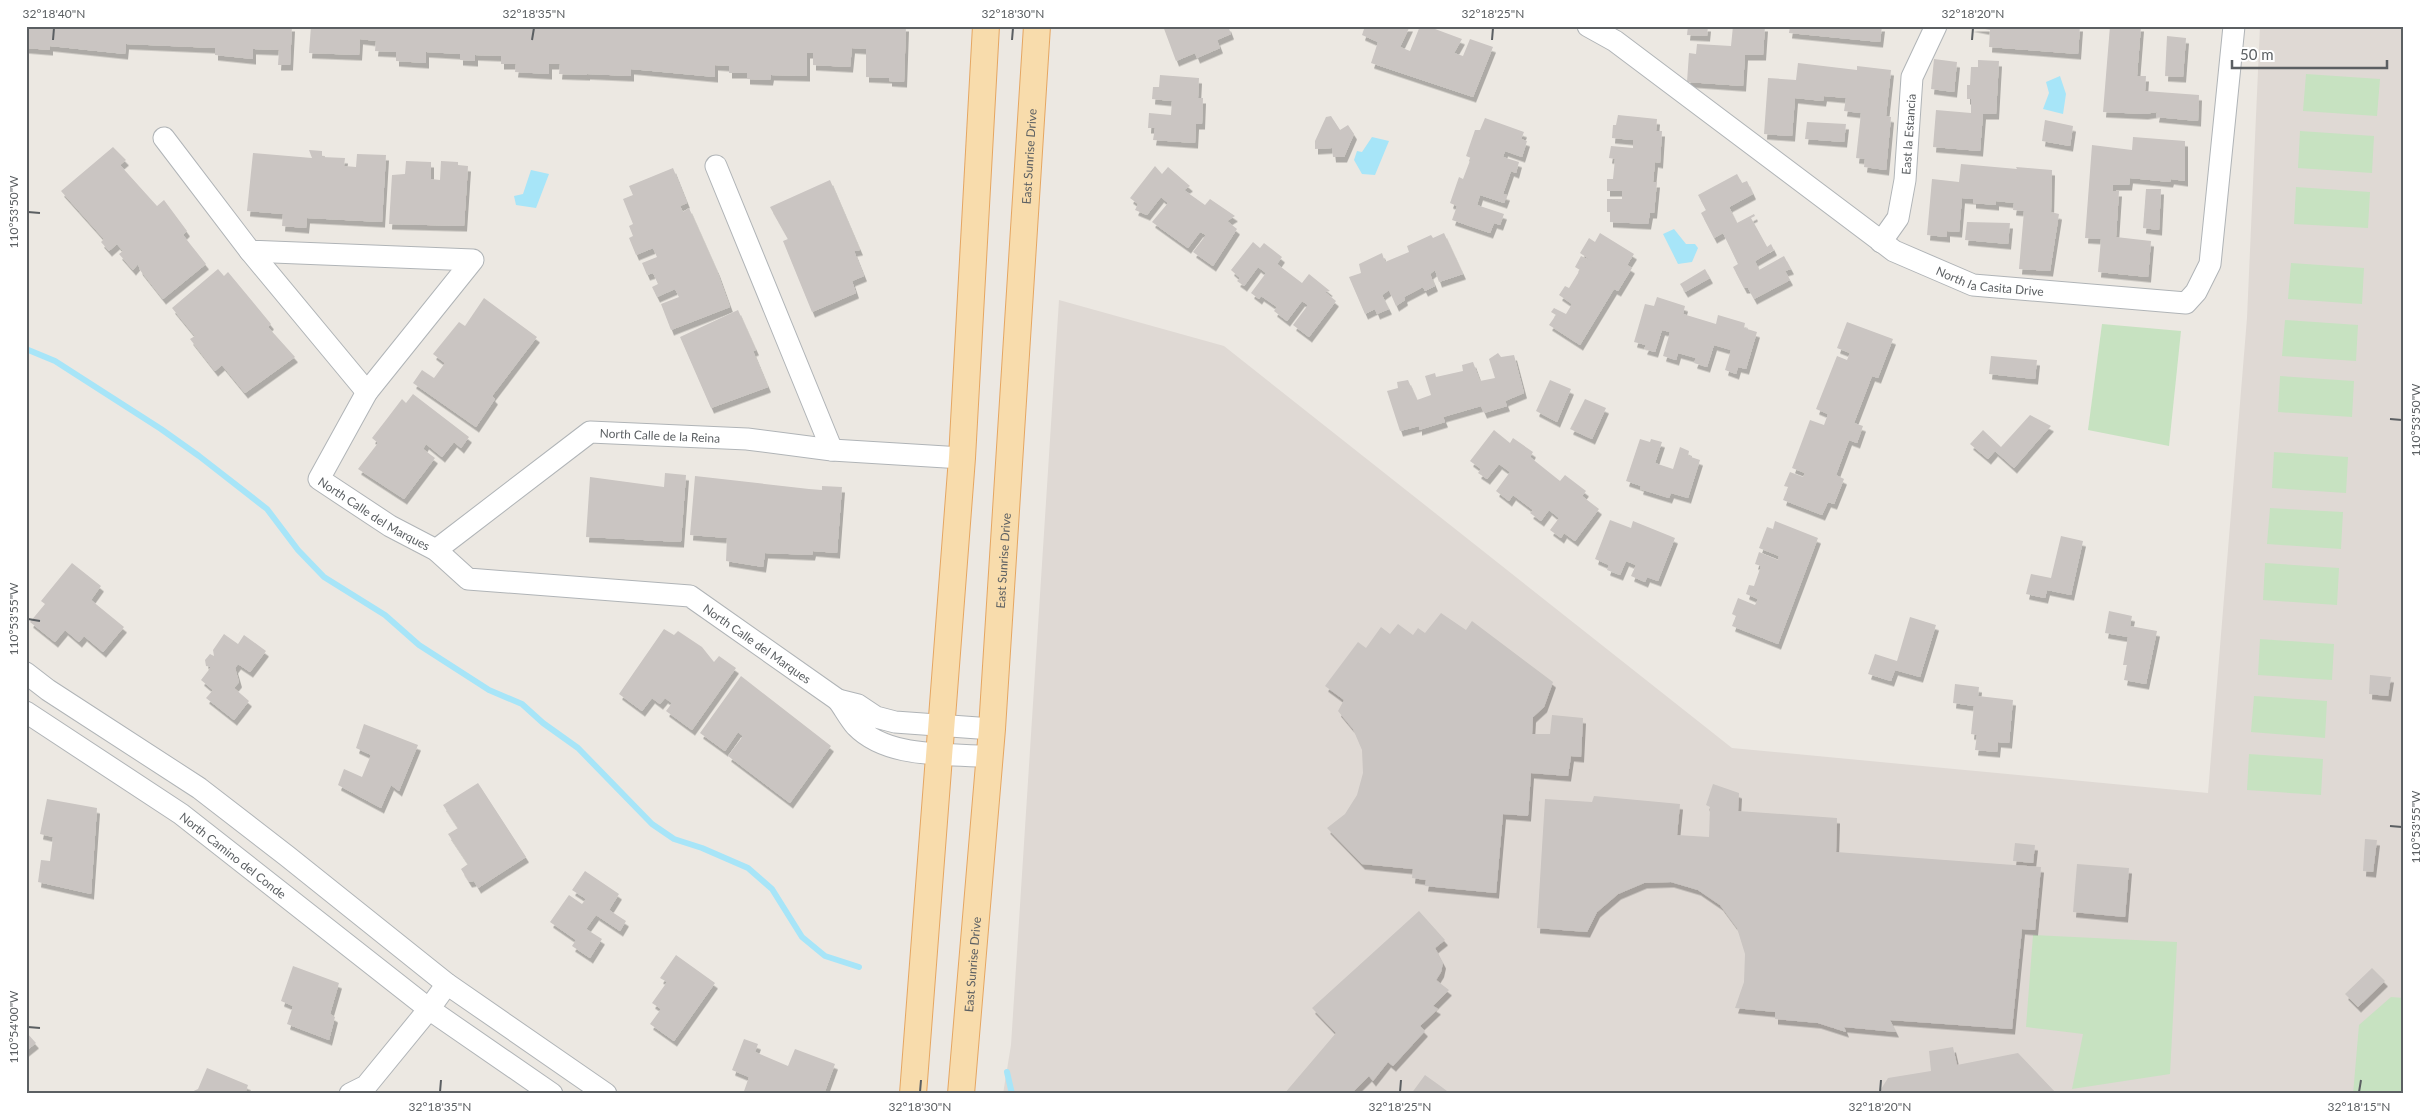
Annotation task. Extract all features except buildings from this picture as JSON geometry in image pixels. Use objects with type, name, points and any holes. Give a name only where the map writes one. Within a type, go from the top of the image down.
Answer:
[{"type":"main road","points":[[913,1094],[962,458],[986,26]]},
{"type":"main road","name":"East Sunrise Drive","points":[[961,1094],[992,729],[1037,26]]},
{"type":"street","name":"North la Casita Drive","points":[[1588,26],[1618,34],[1894,251],[1973,285],[2186,303],[2196,292],[2210,264],[2234,26]]},
{"type":"street","name":"East la Estancia","points":[[1881,242],[1898,218],[1902,199],[1912,77],[1936,26]]},
{"type":"street","points":[[164,138],[250,251],[367,392]]},
{"type":"street","points":[[716,166],[832,450]]},
{"type":"street","name":"North Calle del Marques","points":[[250,251],[473,260],[367,392],[319,479],[390,526],[436,550],[468,579],[690,596],[838,700],[857,726],[879,743],[909,750],[990,757]]},
{"type":"street","name":"North Calle de la Reina","points":[[436,550],[590,432],[747,440],[832,450],[962,458]]},
{"type":"street","points":[[26,673],[48,690],[199,788],[447,984],[606,1094]]},
{"type":"street","name":"North Camino del Conde","points":[[48,690],[27,714],[181,814],[429,1009],[552,1094]]},
{"type":"street","name":"North Calle del Marques","points":[[838,700],[858,705],[876,717],[895,722],[992,729]]},
{"type":"street","points":[[361,1091],[429,1009],[447,984]]},
{"type":"shaded area","points":[[2260,26],[2404,26],[2404,1094],[1003,1094],[1011,1045],[1059,300],[1224,346],[1732,748],[2208,793],[2247,318]]},
{"type":"green space","points":[[2306,74],[2380,79],[2377,116],[2303,111]]},
{"type":"green space","points":[[2300,131],[2374,136],[2372,173],[2298,168]]},
{"type":"green space","points":[[2296,187],[2370,192],[2368,228],[2294,224]]},
{"type":"green space","points":[[2291,263],[2364,268],[2362,304],[2288,299]]},
{"type":"green space","points":[[2285,320],[2358,325],[2356,361],[2282,356]]},
{"type":"green space","points":[[2102,324],[2181,331],[2169,446],[2088,430]]},
{"type":"green space","points":[[2280,376],[2354,381],[2352,417],[2278,412]]},
{"type":"green space","points":[[2274,452],[2348,457],[2346,493],[2272,488]]},
{"type":"green space","points":[[2270,508],[2343,512],[2341,549],[2267,544]]},
{"type":"green space","points":[[2265,563],[2339,568],[2337,605],[2263,600]]},
{"type":"green space","points":[[2260,639],[2334,644],[2332,680],[2258,675]]},
{"type":"green space","points":[[2254,696],[2327,701],[2325,738],[2251,732]]},
{"type":"green space","points":[[2249,754],[2323,759],[2321,795],[2247,790]]},
{"type":"green space","points":[[2033,935],[2177,942],[2170,1074],[2072,1089],[2083,1034],[2026,1027]]},
{"type":"green space","points":[[2391,997],[2404,998],[2404,1094],[2353,1094],[2359,1025]]},
{"type":"water","points":[[2060,76],[2066,94],[2063,114],[2043,109],[2049,93],[2046,82]]},
{"type":"water","points":[[1372,137],[1389,141],[1375,175],[1362,174],[1354,160],[1357,151],[1362,152]]},
{"type":"water","points":[[531,170],[549,174],[536,208],[516,205],[514,196],[523,194]]},
{"type":"water","points":[[1674,229],[1686,244],[1695,244],[1698,248],[1692,262],[1678,264],[1663,234]]},
{"type":"waterway","points":[[26,349],[55,361],[161,429],[199,456],[267,509],[298,550],[324,577],[385,615],[419,645],[489,690],[522,704],[543,723],[578,748],[652,824],[674,839],[702,848],[748,868],[772,889],[802,937],[825,956],[859,967]]},
{"type":"waterway","points":[[1007,1072],[1012,1094]]}]
